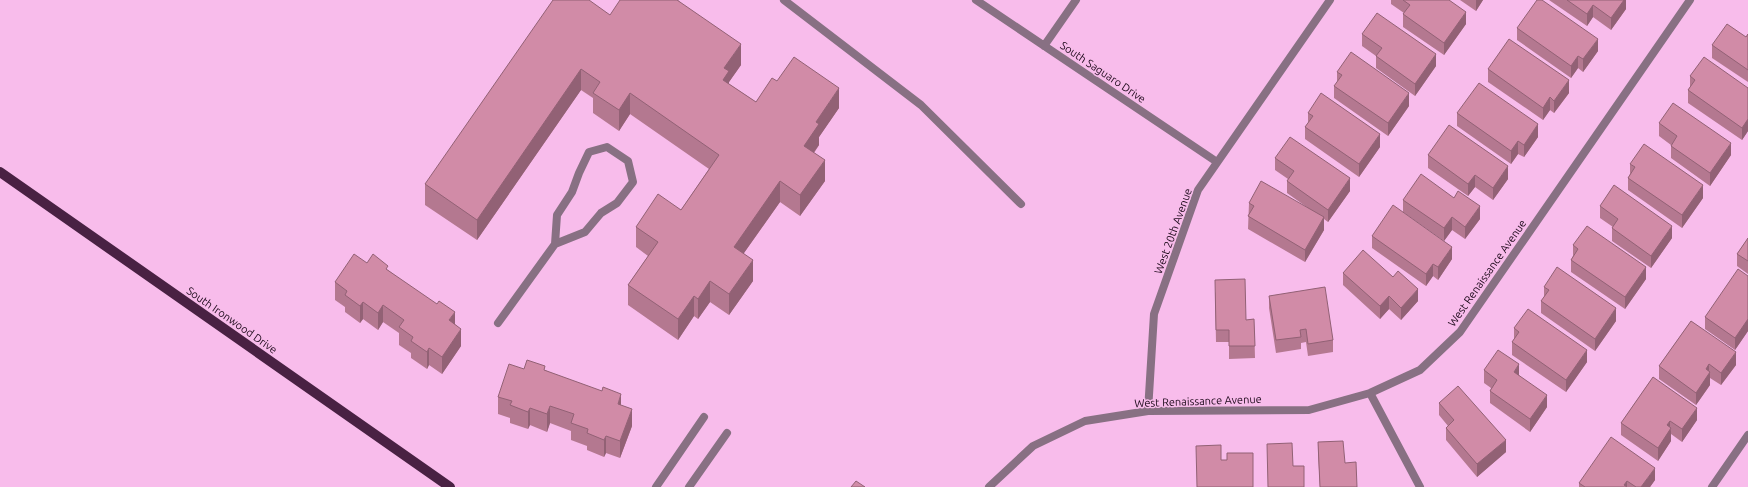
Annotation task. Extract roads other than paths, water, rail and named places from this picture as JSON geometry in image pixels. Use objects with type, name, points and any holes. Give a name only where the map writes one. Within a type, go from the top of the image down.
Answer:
[{"type":"main road","name":"South Ironwood Drive","points":[[0,172],[450,487]]},
{"type":"street","points":[[784,0],[921,106],[1020,204]]},
{"type":"street","name":"South Saguaro Drive","points":[[976,0],[1217,162]]},
{"type":"street","points":[[1044,46],[1076,0]]},
{"type":"street","name":"West 20th Avenue","points":[[1148,411],[1154,314],[1198,190],[1330,0]]},
{"type":"street","name":"West Renaissance Avenue","points":[[989,487],[1033,446],[1085,421],[1148,411],[1309,410],[1370,393],[1420,370],[1460,332],[1690,0]]},
{"type":"street","points":[[498,323],[555,244],[557,215],[572,192],[578,173],[589,152],[607,147],[628,161],[633,182],[617,203],[601,213],[585,232],[555,244]]},
{"type":"street","points":[[1370,393],[1420,487]]},
{"type":"street","points":[[656,487],[704,417]]},
{"type":"street","points":[[689,487],[727,433]]},
{"type":"street","points":[[1712,487],[1748,435]]}]
